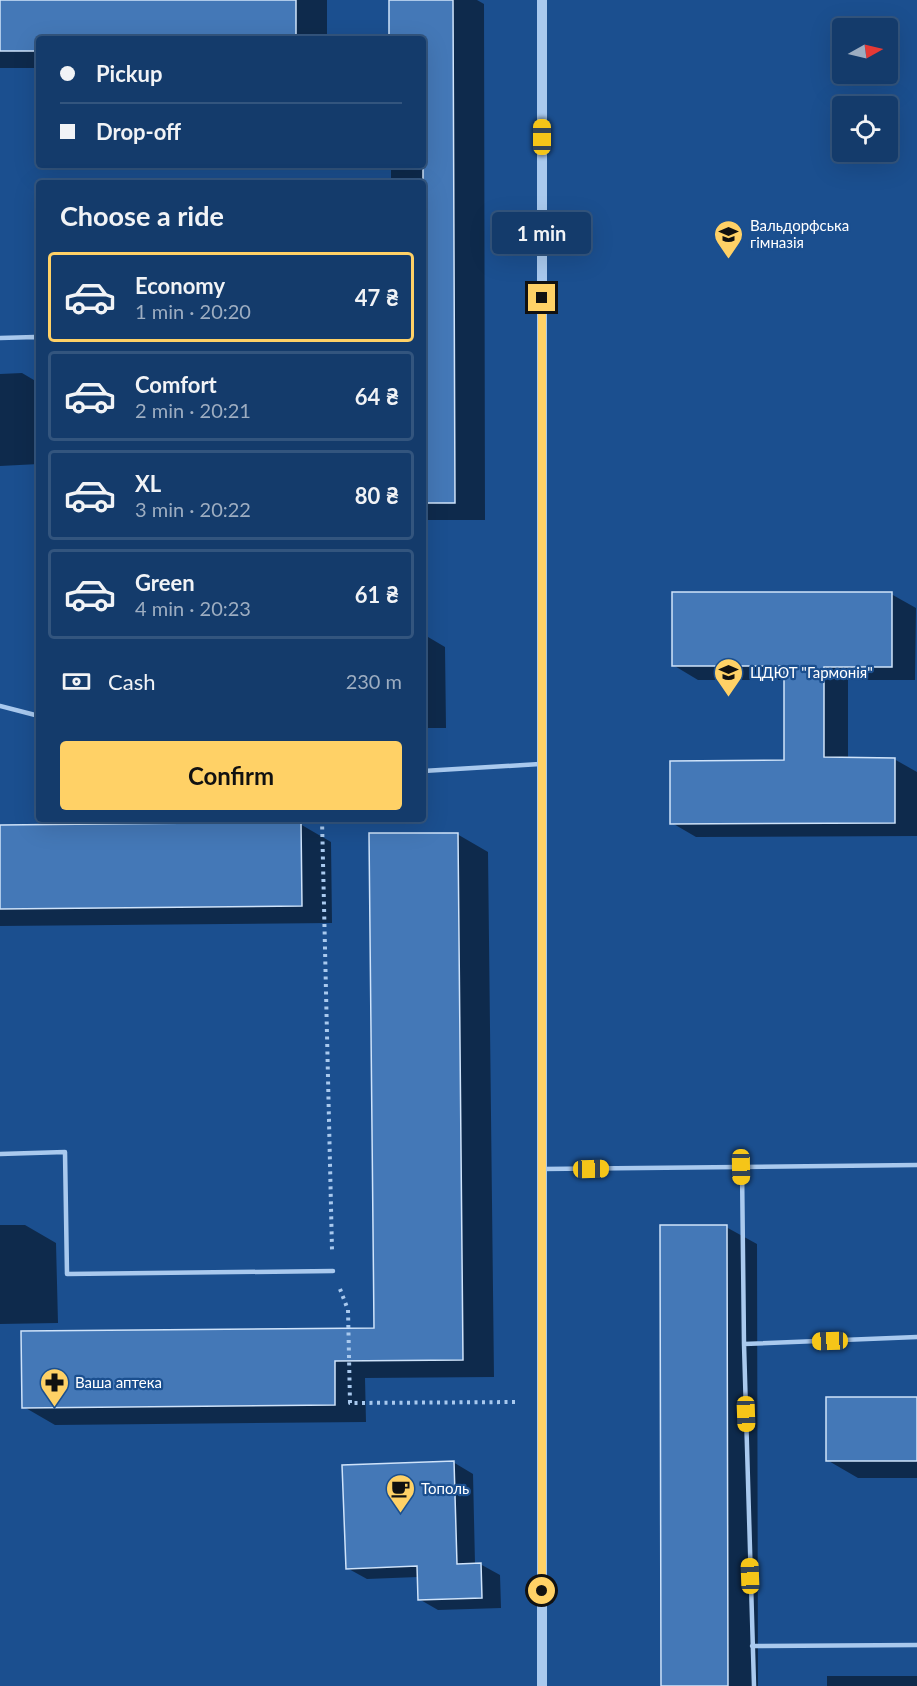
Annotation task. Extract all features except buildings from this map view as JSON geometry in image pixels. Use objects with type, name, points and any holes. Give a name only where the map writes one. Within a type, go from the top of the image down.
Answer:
[{"type":"street","points":[[542,0],[542,1686]]},
{"type":"lane","points":[[0,338],[36,338]]},
{"type":"lane","points":[[0,706],[36,715]]},
{"type":"lane","points":[[426,771],[543,764]]},
{"type":"lane","points":[[0,1154],[65,1152],[67,1274],[333,1271]]},
{"type":"lane","points":[[542,1169],[917,1166]]},
{"type":"lane","points":[[741,1167],[754,1686]]},
{"type":"lane","points":[[744,1344],[917,1337]]},
{"type":"lane","points":[[753,1646],[917,1645]]},
{"type":"path","points":[[322,822],[333,1271],[348,1310],[350,1403],[542,1402]]},
{"type":"place","name":"Вальдорфська гімназія","points":[[729,260]]},
{"type":"place","name":"ЦДЮТ \"Гармонія\"","points":[[729,698]]},
{"type":"place","name":"Ваша аптека","points":[[54,1408]]},
{"type":"place","name":"Тополь","points":[[400,1514]]},
{"type":"route","points":[[542,298],[542,1591]]}]
